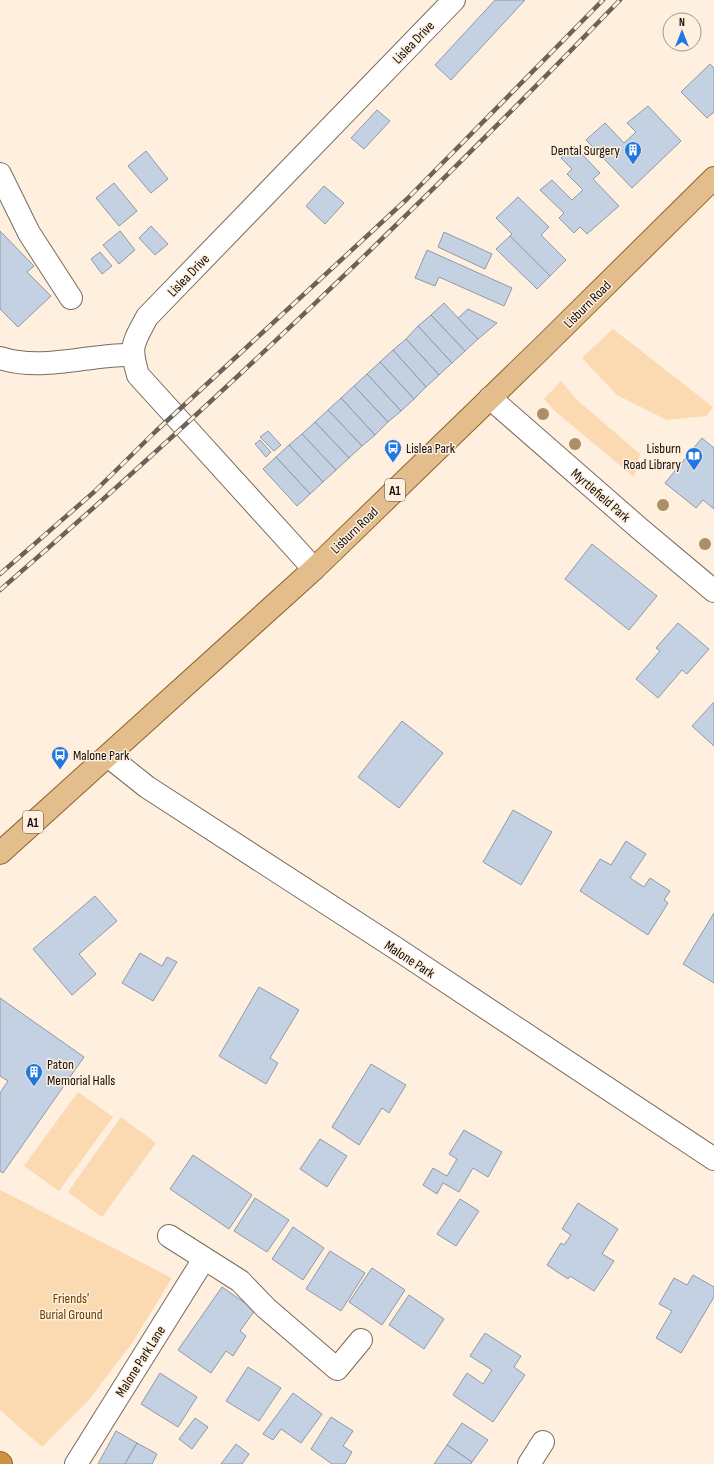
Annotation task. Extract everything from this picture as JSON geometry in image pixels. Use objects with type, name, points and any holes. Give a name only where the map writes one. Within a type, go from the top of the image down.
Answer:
[{"type":"main road","name":"Lisburn Road","points":[[0,853],[314,569],[714,178]]},
{"type":"street","name":"Lislea Drive","points":[[132,355],[134,342],[147,316],[454,0]]},
{"type":"street","points":[[0,174],[29,233],[71,298]]},
{"type":"street","points":[[0,358],[16,363],[35,364],[118,355],[132,355],[138,375],[314,569]]},
{"type":"street","name":"Myrtlefield Park","points":[[490,398],[640,529],[714,591]]},
{"type":"street","name":"Malone Park","points":[[108,756],[147,787],[394,947],[714,1159]]},
{"type":"street","points":[[169,1236],[240,1281],[266,1308],[337,1369],[361,1340]]},
{"type":"street","name":"Malone Park Lane","points":[[76,1464],[204,1259]]},
{"type":"street","points":[[529,1464],[543,1442]]},
{"type":"green space","points":[[613,329],[713,407],[706,416],[667,420],[617,395],[582,358]]},
{"type":"green space","points":[[561,381],[577,400],[640,454],[634,477],[557,413],[544,399]]},
{"type":"green space","points":[[78,1092],[113,1117],[59,1191],[24,1166]]},
{"type":"green space","points":[[121,1117],[156,1143],[102,1217],[68,1192]]},
{"type":"green space","name":"Friends' Burial Ground","points":[[0,1190],[172,1278],[132,1343],[88,1401],[42,1447],[0,1410]]},
{"type":"building","points":[[495,0],[525,0],[451,80],[435,65]]},
{"type":"building","points":[[710,64],[714,68],[714,112],[707,118],[681,92]]},
{"type":"building","name":"Dental Surgery","points":[[648,106],[681,141],[632,188],[586,140],[605,123],[624,143],[636,132],[627,123]]},
{"type":"building","points":[[377,110],[390,121],[364,149],[351,138]]},
{"type":"building","points":[[574,146],[600,173],[593,179],[619,206],[587,234],[580,227],[574,233],[559,218],[564,213],[540,190],[552,180],[572,200],[583,190],[567,174],[572,169],[561,158]]},
{"type":"building","points":[[146,151],[168,179],[151,193],[128,166]]},
{"type":"building","points":[[114,183],[137,211],[119,226],[96,198]]},
{"type":"building","points":[[324,186],[344,203],[325,224],[306,206]]},
{"type":"building","points":[[518,197],[549,227],[541,235],[566,260],[550,276],[510,236],[512,234],[496,218]]},
{"type":"building","points":[[151,226],[168,244],[155,255],[139,238]]},
{"type":"building","points":[[0,231],[34,266],[27,272],[51,296],[18,327],[0,309]]},
{"type":"building","points":[[120,231],[135,250],[119,264],[103,245]]},
{"type":"building","points":[[444,232],[492,254],[485,269],[438,247]]},
{"type":"building","points":[[510,236],[550,276],[537,289],[496,249]]},
{"type":"building","points":[[427,250],[512,288],[504,306],[439,277],[435,286],[415,278]]},
{"type":"building","points":[[100,252],[112,266],[102,274],[91,259]]},
{"type":"building","points":[[444,303],[478,339],[465,351],[431,315]]},
{"type":"building","points":[[468,309],[497,323],[478,339],[458,318]]},
{"type":"building","points":[[431,315],[465,351],[452,363],[418,326]]},
{"type":"building","points":[[418,326],[452,363],[439,375],[406,339]]},
{"type":"building","points":[[406,339],[439,375],[426,387],[393,350]]},
{"type":"building","points":[[393,350],[426,387],[414,399],[380,362]]},
{"type":"building","points":[[380,362],[414,399],[401,411],[367,374]]},
{"type":"building","points":[[367,374],[401,411],[388,422],[354,386]]},
{"type":"building","points":[[354,386],[388,422],[375,435],[341,398]]},
{"type":"building","points":[[341,398],[375,435],[362,446],[328,410]]},
{"type":"building","points":[[328,410],[362,446],[349,458],[315,422]]},
{"type":"building","points":[[315,422],[349,458],[336,470],[302,434]]},
{"type":"building","points":[[268,431],[281,445],[274,451],[260,437]]},
{"type":"building","points":[[302,434],[336,470],[323,482],[289,445]]},
{"type":"building","name":"Lisburn Road Library","points":[[702,438],[714,448],[714,509],[703,500],[696,508],[665,483]]},
{"type":"building","points":[[260,440],[271,452],[266,457],[255,444]]},
{"type":"building","points":[[289,445],[323,482],[310,494],[276,457]]},
{"type":"building","points":[[276,457],[310,494],[297,506],[263,469]]},
{"type":"building","points":[[592,544],[657,596],[629,630],[565,579]]},
{"type":"building","points":[[678,623],[709,649],[687,674],[682,670],[658,698],[636,679],[660,651],[656,648]]},
{"type":"building","points":[[714,702],[714,746],[692,726]]},
{"type":"building","points":[[402,721],[443,753],[399,808],[358,777]]},
{"type":"building","points":[[513,810],[552,832],[521,885],[483,862]]},
{"type":"building","points":[[626,841],[646,854],[630,878],[644,887],[650,878],[670,891],[664,900],[668,903],[648,935],[580,891],[600,859],[611,865]]},
{"type":"building","points":[[95,896],[117,921],[79,954],[96,974],[72,995],[33,949]]},
{"type":"building","points":[[714,913],[714,983],[683,964]]},
{"type":"building","points":[[140,953],[162,966],[167,957],[177,962],[153,1001],[122,983]]},
{"type":"building","points":[[259,987],[299,1010],[270,1058],[278,1063],[266,1084],[219,1056]]},
{"type":"building","name":"Paton Memorial Halls","points":[[0,998],[84,1057],[3,1173],[0,1171],[0,1093],[8,1081],[0,1076]]},
{"type":"building","points":[[371,1064],[406,1085],[389,1113],[382,1108],[359,1145],[332,1127]]},
{"type":"building","points":[[464,1130],[502,1152],[488,1177],[473,1168],[459,1192],[443,1183],[437,1194],[423,1185],[433,1168],[447,1176],[457,1159],[449,1154]]},
{"type":"building","points":[[320,1139],[347,1156],[327,1187],[300,1169]]},
{"type":"building","points":[[193,1155],[252,1195],[229,1229],[170,1189]]},
{"type":"building","points":[[255,1198],[289,1220],[267,1252],[234,1231]]},
{"type":"building","points":[[460,1199],[479,1211],[456,1246],[437,1234]]},
{"type":"building","points":[[578,1203],[618,1229],[602,1254],[614,1261],[594,1291],[570,1276],[568,1279],[547,1265],[561,1243],[564,1245],[571,1235],[562,1229]]},
{"type":"building","points":[[293,1227],[324,1248],[303,1280],[272,1259]]},
{"type":"building","points":[[330,1251],[365,1273],[341,1311],[306,1289]]},
{"type":"building","points":[[372,1268],[405,1290],[382,1325],[349,1302]]},
{"type":"building","points":[[693,1275],[714,1287],[714,1297],[681,1353],[656,1338],[672,1311],[659,1304],[674,1278],[687,1285]]},
{"type":"building","points":[[222,1287],[255,1310],[240,1331],[246,1336],[233,1356],[226,1351],[211,1373],[178,1350]]},
{"type":"building","points":[[409,1295],[444,1319],[424,1349],[389,1325]]},
{"type":"building","points":[[485,1333],[521,1356],[514,1367],[525,1375],[493,1422],[453,1395],[467,1373],[483,1384],[492,1370],[470,1356]]},
{"type":"building","points":[[248,1367],[281,1388],[259,1421],[226,1401]]},
{"type":"building","points":[[160,1373],[197,1397],[178,1427],[141,1404]]},
{"type":"building","points":[[293,1393],[322,1414],[301,1443],[281,1429],[273,1440],[263,1434]]},
{"type":"building","points":[[331,1417],[353,1431],[343,1446],[352,1452],[345,1464],[332,1464],[311,1449]]},
{"type":"building","points":[[195,1418],[208,1427],[192,1449],[179,1439]]},
{"type":"building","points":[[462,1423],[488,1440],[472,1462],[447,1445]]},
{"type":"building","points":[[116,1431],[137,1443],[125,1464],[98,1464]]},
{"type":"building","points":[[137,1443],[157,1454],[152,1464],[125,1464]]},
{"type":"building","points":[[236,1444],[249,1454],[242,1464],[221,1464]]},
{"type":"building","points":[[447,1445],[472,1462],[471,1464],[434,1464]]},
{"type":"railway","points":[[0,574],[94,492],[156,431],[407,199],[603,0]]},
{"type":"railway","points":[[0,590],[160,448],[317,302],[470,152],[620,0]]},
{"type":"place","name":"Dental Surgery","points":[[633,165]]},
{"type":"place","name":"Lislea Park","points":[[393,463]]},
{"type":"place","name":"Lisburn Road Library","points":[[694,471]]},
{"type":"place","name":"Malone Park","points":[[60,770]]},
{"type":"place","name":"Paton Memorial Halls","points":[[34,1087]]}]
